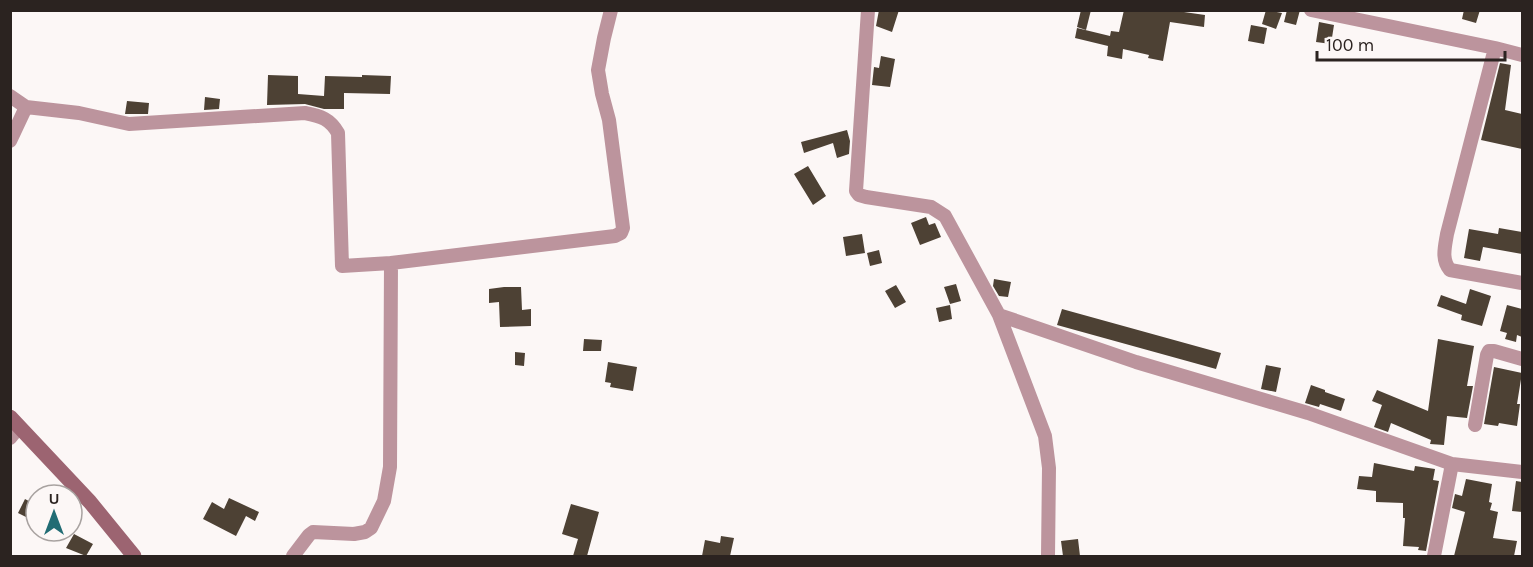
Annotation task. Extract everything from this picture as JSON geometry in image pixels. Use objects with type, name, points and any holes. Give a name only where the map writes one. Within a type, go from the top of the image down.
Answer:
[{"type":"street","points":[[10,96],[26,107],[79,113],[129,124],[305,113],[320,115],[332,122],[338,133],[342,266],[391,263],[561,244],[615,236],[623,228],[609,120],[598,70],[611,10]]},
{"type":"street","points":[[868,10],[856,191],[859,195],[866,197],[931,207],[945,216],[999,315],[1045,436],[1049,468],[1048,556]]},
{"type":"street","points":[[1311,10],[1339,13],[1522,55]]},
{"type":"street","points":[[1495,48],[1444,257],[1450,270],[1522,283]]},
{"type":"street","points":[[10,141],[26,107]]},
{"type":"street","points":[[293,556],[314,532],[354,534],[365,532],[371,528],[384,501],[390,468],[391,263]]},
{"type":"street","points":[[999,315],[1136,362],[1308,413],[1452,464],[1522,472]]},
{"type":"street","points":[[1475,425],[1487,355],[1490,351],[1494,351],[1522,359]]},
{"type":"street","points":[[13,427],[90,502],[134,556]]},
{"type":"street","points":[[1434,556],[1452,464]]},
{"type":"building","points":[[879,10],[899,10],[892,32],[876,26]]},
{"type":"building","points":[[1081,10],[1091,10],[1086,30],[1077,27]]},
{"type":"building","points":[[1124,10],[1170,10],[1205,15],[1204,27],[1170,22],[1163,61],[1123,49],[1122,59],[1107,56],[1108,46],[1075,38],[1077,28],[1110,36],[1111,31],[1119,32]]},
{"type":"building","points":[[1266,10],[1282,13],[1276,29],[1262,24]]},
{"type":"building","points":[[1287,10],[1300,10],[1296,25],[1284,22]]},
{"type":"building","points":[[1464,10],[1480,10],[1476,23],[1462,19]]},
{"type":"building","points":[[1319,22],[1334,25],[1331,44],[1316,42]]},
{"type":"building","points":[[1251,25],[1267,28],[1264,44],[1248,41]]},
{"type":"building","points":[[881,56],[895,59],[890,87],[872,85],[874,67],[879,68]]},
{"type":"building","points":[[1500,63],[1511,65],[1505,110],[1522,114],[1522,149],[1481,140]]},
{"type":"building","points":[[268,75],[298,76],[298,94],[324,96],[325,76],[391,76],[390,94],[344,93],[344,109],[324,109],[305,104],[267,105]]},
{"type":"building","points":[[205,97],[220,99],[219,109],[204,110]]},
{"type":"building","points":[[127,101],[149,103],[148,114],[125,114]]},
{"type":"building","points":[[847,130],[850,141],[849,154],[837,158],[833,143],[804,153],[801,142]]},
{"type":"building","points":[[808,166],[826,196],[813,205],[794,174]]},
{"type":"building","points":[[926,217],[929,225],[935,223],[941,237],[920,245],[911,223]]},
{"type":"building","points":[[1499,228],[1522,232],[1522,254],[1483,247],[1480,261],[1464,258],[1469,229],[1498,234]]},
{"type":"building","points":[[862,234],[865,253],[846,256],[843,237]]},
{"type":"building","points":[[879,250],[882,263],[870,266],[867,253]]},
{"type":"building","points":[[994,279],[1011,282],[1008,297],[999,296],[993,286]]},
{"type":"building","points":[[956,284],[961,301],[950,304],[944,287]]},
{"type":"building","points":[[896,285],[906,302],[895,308],[885,291]]},
{"type":"building","points":[[521,287],[522,310],[531,309],[531,326],[500,327],[499,302],[489,303],[489,289]]},
{"type":"building","points":[[1470,289],[1491,296],[1482,326],[1461,320],[1462,315],[1437,306],[1441,295],[1466,304]]},
{"type":"building","points":[[950,305],[952,319],[939,322],[936,308]]},
{"type":"building","points":[[1507,305],[1522,309],[1522,337],[1517,335],[1516,342],[1505,339],[1507,333],[1500,331]]},
{"type":"building","points":[[1062,309],[1221,353],[1216,369],[1057,325]]},
{"type":"building","points":[[584,339],[602,340],[601,351],[583,351]]},
{"type":"building","points":[[1438,339],[1474,346],[1467,386],[1473,386],[1467,418],[1447,416],[1444,445],[1430,444],[1431,440],[1391,423],[1388,432],[1374,427],[1382,405],[1372,401],[1377,390],[1428,411]]},
{"type":"building","points":[[515,352],[525,353],[524,366],[515,365]]},
{"type":"building","points":[[608,362],[637,367],[633,391],[610,387],[611,383],[605,382]]},
{"type":"building","points":[[1266,365],[1281,368],[1276,392],[1261,389]]},
{"type":"building","points":[[1494,367],[1522,373],[1517,404],[1520,404],[1517,426],[1499,423],[1498,426],[1484,424]]},
{"type":"building","points":[[1311,385],[1345,399],[1341,411],[1320,404],[1319,407],[1305,403]]},
{"type":"building","points":[[1374,463],[1414,471],[1415,466],[1435,469],[1433,480],[1439,481],[1426,551],[1418,550],[1419,547],[1403,546],[1405,518],[1403,518],[1403,503],[1376,502],[1376,491],[1357,489],[1359,476],[1372,477]]},
{"type":"building","points":[[1466,479],[1492,484],[1490,510],[1498,512],[1493,538],[1517,541],[1514,556],[1454,556],[1465,512],[1452,508],[1455,494],[1462,496]]},
{"type":"building","points":[[1516,481],[1522,482],[1522,512],[1512,511]]},
{"type":"building","points":[[229,498],[259,512],[255,521],[246,516],[236,536],[203,519],[212,502],[224,509]]},
{"type":"building","points":[[24,501],[24,516],[18,513]]},
{"type":"building","points":[[571,504],[599,512],[587,556],[573,556],[578,539],[562,534]]},
{"type":"building","points":[[721,536],[734,538],[730,556],[702,556],[705,540],[720,543]]},
{"type":"building","points":[[84,539],[93,544],[86,556],[66,548],[69,543],[84,543]]},
{"type":"building","points":[[1078,539],[1080,556],[1063,556],[1061,541]]}]
